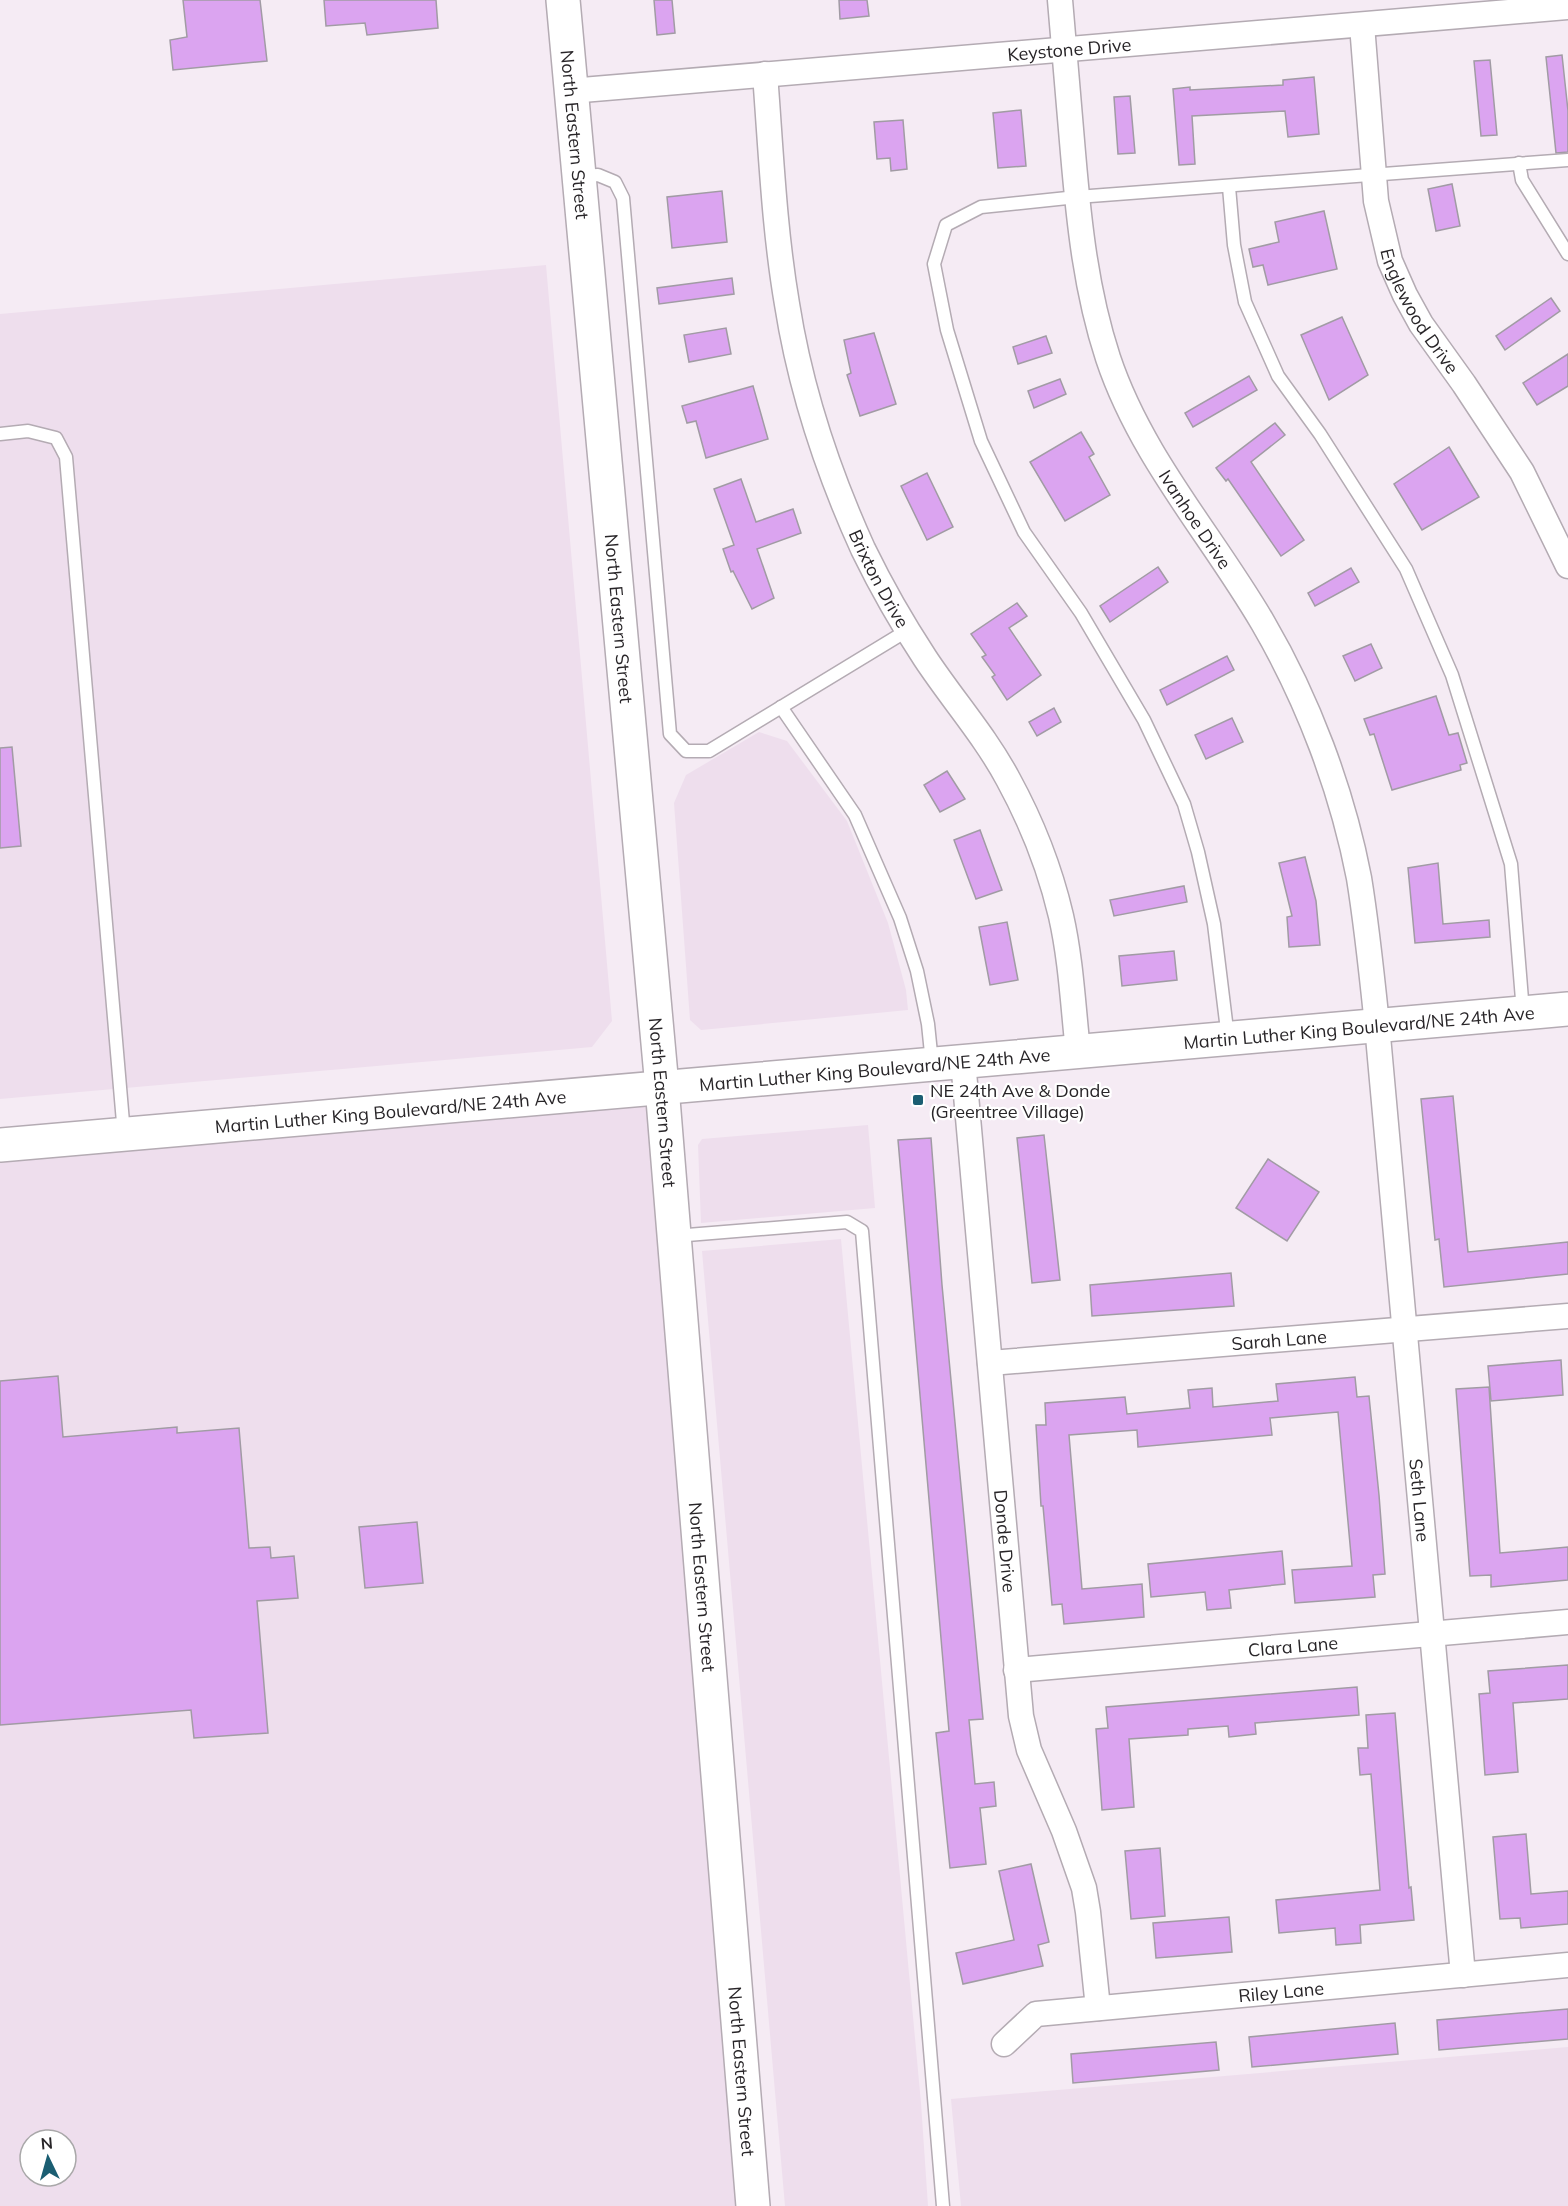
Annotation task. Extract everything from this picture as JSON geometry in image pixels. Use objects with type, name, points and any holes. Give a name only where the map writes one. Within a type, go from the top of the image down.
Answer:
[{"type":"main road","name":"North Eastern Street","points":[[563,0],[662,1087],[753,2206]]},
{"type":"main road","name":"Martin Luther King Boulevard/NE 24th Ave","points":[[0,1145],[1568,1009]]},
{"type":"street","name":"Ivanhoe Drive","points":[[1060,0],[1077,197],[1090,298],[1108,359],[1128,410],[1152,455],[1174,491],[1239,584],[1292,677],[1326,762],[1346,823],[1359,879],[1377,1026]]},
{"type":"street","name":"Keystone Drive","points":[[570,91],[1568,7]]},
{"type":"street","name":"Englewood Drive","points":[[1362,25],[1373,174],[1390,261],[1404,295],[1422,324],[1471,393],[1522,472],[1568,566]]},
{"type":"street","name":"Brixton Drive","points":[[765,74],[780,252],[787,304],[811,409],[843,500],[863,548],[887,595],[908,630],[1002,768],[1027,816],[1061,915],[1070,967],[1078,1051]]},
{"type":"street","name":"Seth Lane","points":[[1377,1026],[1463,1975]]},
{"type":"street","name":"Donde Drive","points":[[948,1063],[990,1363],[1021,1716],[1029,1750],[1064,1832],[1084,1888],[1098,2008]]},
{"type":"street","name":"Sarah Lane","points":[[990,1363],[1568,1316]]},
{"type":"street","name":"Clara Lane","points":[[1016,1670],[1568,1622]]},
{"type":"street","name":"Riley Lane","points":[[1004,2044],[1036,2014],[1568,1965]]},
{"type":"lane","points":[[1228,1039],[1214,924],[1198,852],[1184,804],[1144,720],[1127,691],[1081,613],[1024,532],[986,451],[947,330],[934,264],[946,225],[981,207],[1077,197],[1568,160]]},
{"type":"lane","points":[[1519,163],[1522,180],[1568,254]]},
{"type":"lane","points":[[578,176],[598,175],[615,182],[623,198],[670,734],[686,751],[709,751],[908,630]]},
{"type":"lane","points":[[1229,187],[1234,245],[1245,302],[1278,376],[1320,434],[1406,569],[1452,675],[1511,864],[1523,1013]]},
{"type":"lane","points":[[0,434],[28,431],[56,438],[66,457],[124,1134]]},
{"type":"lane","points":[[781,707],[855,815],[900,918],[917,971],[928,1024],[948,1063]]},
{"type":"lane","points":[[674,1236],[847,1222],[862,1231],[944,2206]]},
{"type":"shaded area","points":[[546,265],[612,1021],[592,1047],[0,1099],[0,314]]},
{"type":"shaded area","points":[[759,732],[787,741],[847,821],[888,923],[906,990],[908,1010],[701,1030],[690,1020],[674,803],[686,775]]},
{"type":"shaded area","points":[[649,1102],[740,2206],[0,2206],[0,1159]]},
{"type":"shaded area","points":[[868,1125],[875,1208],[701,1223],[698,1145],[702,1139]]},
{"type":"shaded area","points":[[841,1239],[921,2103],[928,2206],[785,2206],[702,1251]]},
{"type":"shaded area","points":[[1568,2047],[1568,2206],[961,2206],[951,2099]]},
{"type":"building","points":[[183,0],[260,0],[267,61],[173,70],[170,40],[187,37]]},
{"type":"building","points":[[324,0],[436,0],[438,28],[367,35],[365,23],[326,26]]},
{"type":"building","points":[[654,0],[672,0],[675,33],[657,35]]},
{"type":"building","points":[[839,0],[867,0],[869,16],[840,19]]},
{"type":"building","points":[[1562,55],[1568,111],[1568,152],[1556,153],[1546,57]]},
{"type":"building","points":[[1490,60],[1497,135],[1481,136],[1474,61]]},
{"type":"building","points":[[1314,77],[1319,134],[1288,137],[1285,111],[1192,116],[1195,164],[1179,165],[1173,89],[1283,85],[1283,80]]},
{"type":"building","points":[[1130,96],[1135,153],[1118,154],[1114,97]]},
{"type":"building","points":[[1021,110],[1026,166],[998,168],[993,113]]},
{"type":"building","points":[[903,120],[907,169],[891,171],[890,158],[877,159],[874,122]]},
{"type":"building","points":[[1452,184],[1460,226],[1436,231],[1428,189]]},
{"type":"building","points":[[722,191],[727,242],[672,248],[667,197]]},
{"type":"building","points":[[1324,211],[1337,269],[1268,285],[1263,265],[1253,267],[1249,249],[1279,242],[1275,222]]},
{"type":"building","points":[[732,278],[734,294],[659,304],[657,288]]},
{"type":"building","points":[[1551,298],[1560,311],[1505,350],[1496,336]]},
{"type":"building","points":[[1342,317],[1368,375],[1329,400],[1301,335]]},
{"type":"building","points":[[726,328],[731,354],[689,362],[684,335]]},
{"type":"building","points":[[874,333],[896,404],[860,416],[847,375],[851,373],[844,340]]},
{"type":"building","points":[[1046,336],[1052,353],[1018,364],[1013,347]]},
{"type":"building","points":[[1568,354],[1568,386],[1537,405],[1523,383]]},
{"type":"building","points":[[1249,376],[1257,390],[1193,427],[1185,413]]},
{"type":"building","points":[[1060,379],[1066,394],[1034,408],[1028,391]]},
{"type":"building","points":[[753,386],[768,439],[706,458],[696,421],[687,423],[682,406]]},
{"type":"building","points":[[1275,423],[1285,435],[1251,462],[1304,540],[1281,556],[1228,479],[1226,481],[1216,468]]},
{"type":"building","points":[[1081,432],[1094,454],[1089,457],[1110,495],[1065,521],[1030,462]]},
{"type":"building","points":[[1449,447],[1479,497],[1422,530],[1394,484]]},
{"type":"building","points":[[927,473],[953,527],[927,540],[901,486]]},
{"type":"building","points":[[741,479],[756,522],[793,509],[801,533],[757,549],[774,598],[752,609],[733,571],[731,572],[723,549],[734,545],[714,489]]},
{"type":"building","points":[[1158,567],[1168,582],[1110,622],[1100,606]]},
{"type":"building","points":[[1351,568],[1359,582],[1315,606],[1308,593]]},
{"type":"building","points":[[1017,603],[1027,616],[1009,628],[1041,675],[1007,700],[992,677],[995,675],[982,657],[986,655],[971,634]]},
{"type":"building","points":[[1371,644],[1382,668],[1355,681],[1343,656]]},
{"type":"building","points":[[1227,656],[1234,670],[1167,705],[1160,690]]},
{"type":"building","points":[[1436,696],[1449,735],[1458,733],[1467,763],[1460,765],[1461,770],[1392,790],[1374,734],[1370,735],[1364,719]]},
{"type":"building","points":[[1054,708],[1061,722],[1037,736],[1029,722]]},
{"type":"building","points":[[1232,718],[1243,742],[1206,759],[1195,735]]},
{"type":"building","points":[[12,747],[21,846],[0,848],[0,748]]},
{"type":"building","points":[[947,771],[965,799],[940,812],[924,785]]},
{"type":"building","points":[[980,830],[1002,890],[976,899],[954,840]]},
{"type":"building","points":[[1305,857],[1316,901],[1320,945],[1289,947],[1287,917],[1292,916],[1279,863]]},
{"type":"building","points":[[1438,863],[1443,924],[1489,920],[1490,937],[1415,943],[1408,868]]},
{"type":"building","points":[[1184,886],[1187,902],[1114,916],[1110,900]]},
{"type":"building","points":[[1007,922],[1018,980],[990,985],[979,927]]},
{"type":"building","points":[[1174,951],[1177,980],[1122,986],[1119,956]]},
{"type":"building","points":[[1453,1096],[1468,1252],[1568,1242],[1568,1274],[1444,1287],[1439,1239],[1435,1240],[1421,1099]]},
{"type":"building","points":[[1044,1135],[1060,1280],[1032,1283],[1017,1138]]},
{"type":"building","points":[[931,1138],[942,1285],[983,1719],[969,1720],[975,1784],[994,1782],[996,1806],[980,1808],[986,1864],[950,1868],[936,1733],[949,1731],[898,1140]]},
{"type":"building","points":[[1268,1159],[1319,1192],[1287,1241],[1236,1208]]},
{"type":"building","points":[[1231,1273],[1234,1306],[1092,1316],[1090,1285]]},
{"type":"building","points":[[1561,1360],[1563,1395],[1491,1401],[1488,1366]]},
{"type":"building","points":[[58,1376],[63,1437],[177,1427],[177,1433],[239,1428],[249,1548],[270,1547],[271,1558],[294,1556],[298,1598],[257,1601],[268,1733],[194,1738],[191,1710],[0,1725],[0,1381]]},
{"type":"building","points":[[1355,1377],[1357,1397],[1369,1396],[1379,1495],[1385,1574],[1373,1575],[1375,1597],[1295,1603],[1292,1570],[1352,1566],[1338,1412],[1270,1418],[1272,1435],[1138,1447],[1137,1430],[1069,1435],[1082,1589],[1142,1584],[1144,1617],[1064,1624],[1062,1604],[1052,1605],[1043,1506],[1041,1506],[1036,1425],[1046,1425],[1045,1403],[1125,1397],[1127,1414],[1190,1408],[1188,1390],[1212,1388],[1213,1407],[1278,1401],[1276,1384]]},
{"type":"building","points":[[1489,1387],[1500,1553],[1568,1547],[1568,1580],[1491,1587],[1491,1575],[1470,1576],[1456,1389]]},
{"type":"building","points":[[417,1522],[423,1583],[365,1588],[359,1527]]},
{"type":"building","points":[[1282,1551],[1285,1584],[1229,1590],[1231,1608],[1207,1610],[1205,1592],[1151,1597],[1148,1564]]},
{"type":"building","points":[[1568,1665],[1568,1699],[1513,1703],[1518,1772],[1485,1775],[1479,1694],[1490,1693],[1488,1671]]},
{"type":"building","points":[[1357,1687],[1359,1715],[1255,1723],[1256,1734],[1229,1737],[1228,1726],[1188,1729],[1188,1735],[1129,1739],[1134,1807],[1102,1810],[1096,1729],[1108,1728],[1106,1707]]},
{"type":"building","points":[[1395,1713],[1409,1888],[1411,1887],[1414,1920],[1360,1925],[1361,1943],[1336,1945],[1335,1928],[1279,1933],[1276,1900],[1380,1890],[1371,1774],[1360,1775],[1358,1748],[1368,1748],[1366,1715]]},
{"type":"building","points":[[1526,1834],[1531,1894],[1568,1891],[1568,1924],[1521,1928],[1520,1918],[1500,1919],[1493,1837]]},
{"type":"building","points":[[1160,1848],[1165,1916],[1131,1919],[1125,1851]]},
{"type":"building","points":[[1031,1864],[1049,1942],[1038,1945],[1043,1966],[963,1984],[956,1953],[1014,1940],[999,1871]]},
{"type":"building","points":[[1229,1917],[1232,1952],[1156,1958],[1153,1923]]},
{"type":"building","points":[[1568,2009],[1568,2039],[1439,2050],[1437,2020]]},
{"type":"building","points":[[1395,2023],[1398,2054],[1252,2067],[1249,2037]]},
{"type":"building","points":[[1216,2042],[1219,2070],[1073,2083],[1071,2054]]},
{"type":"place","name":"NE 24th Ave & Donde (Greentree Village)","points":[[918,1100]]}]
